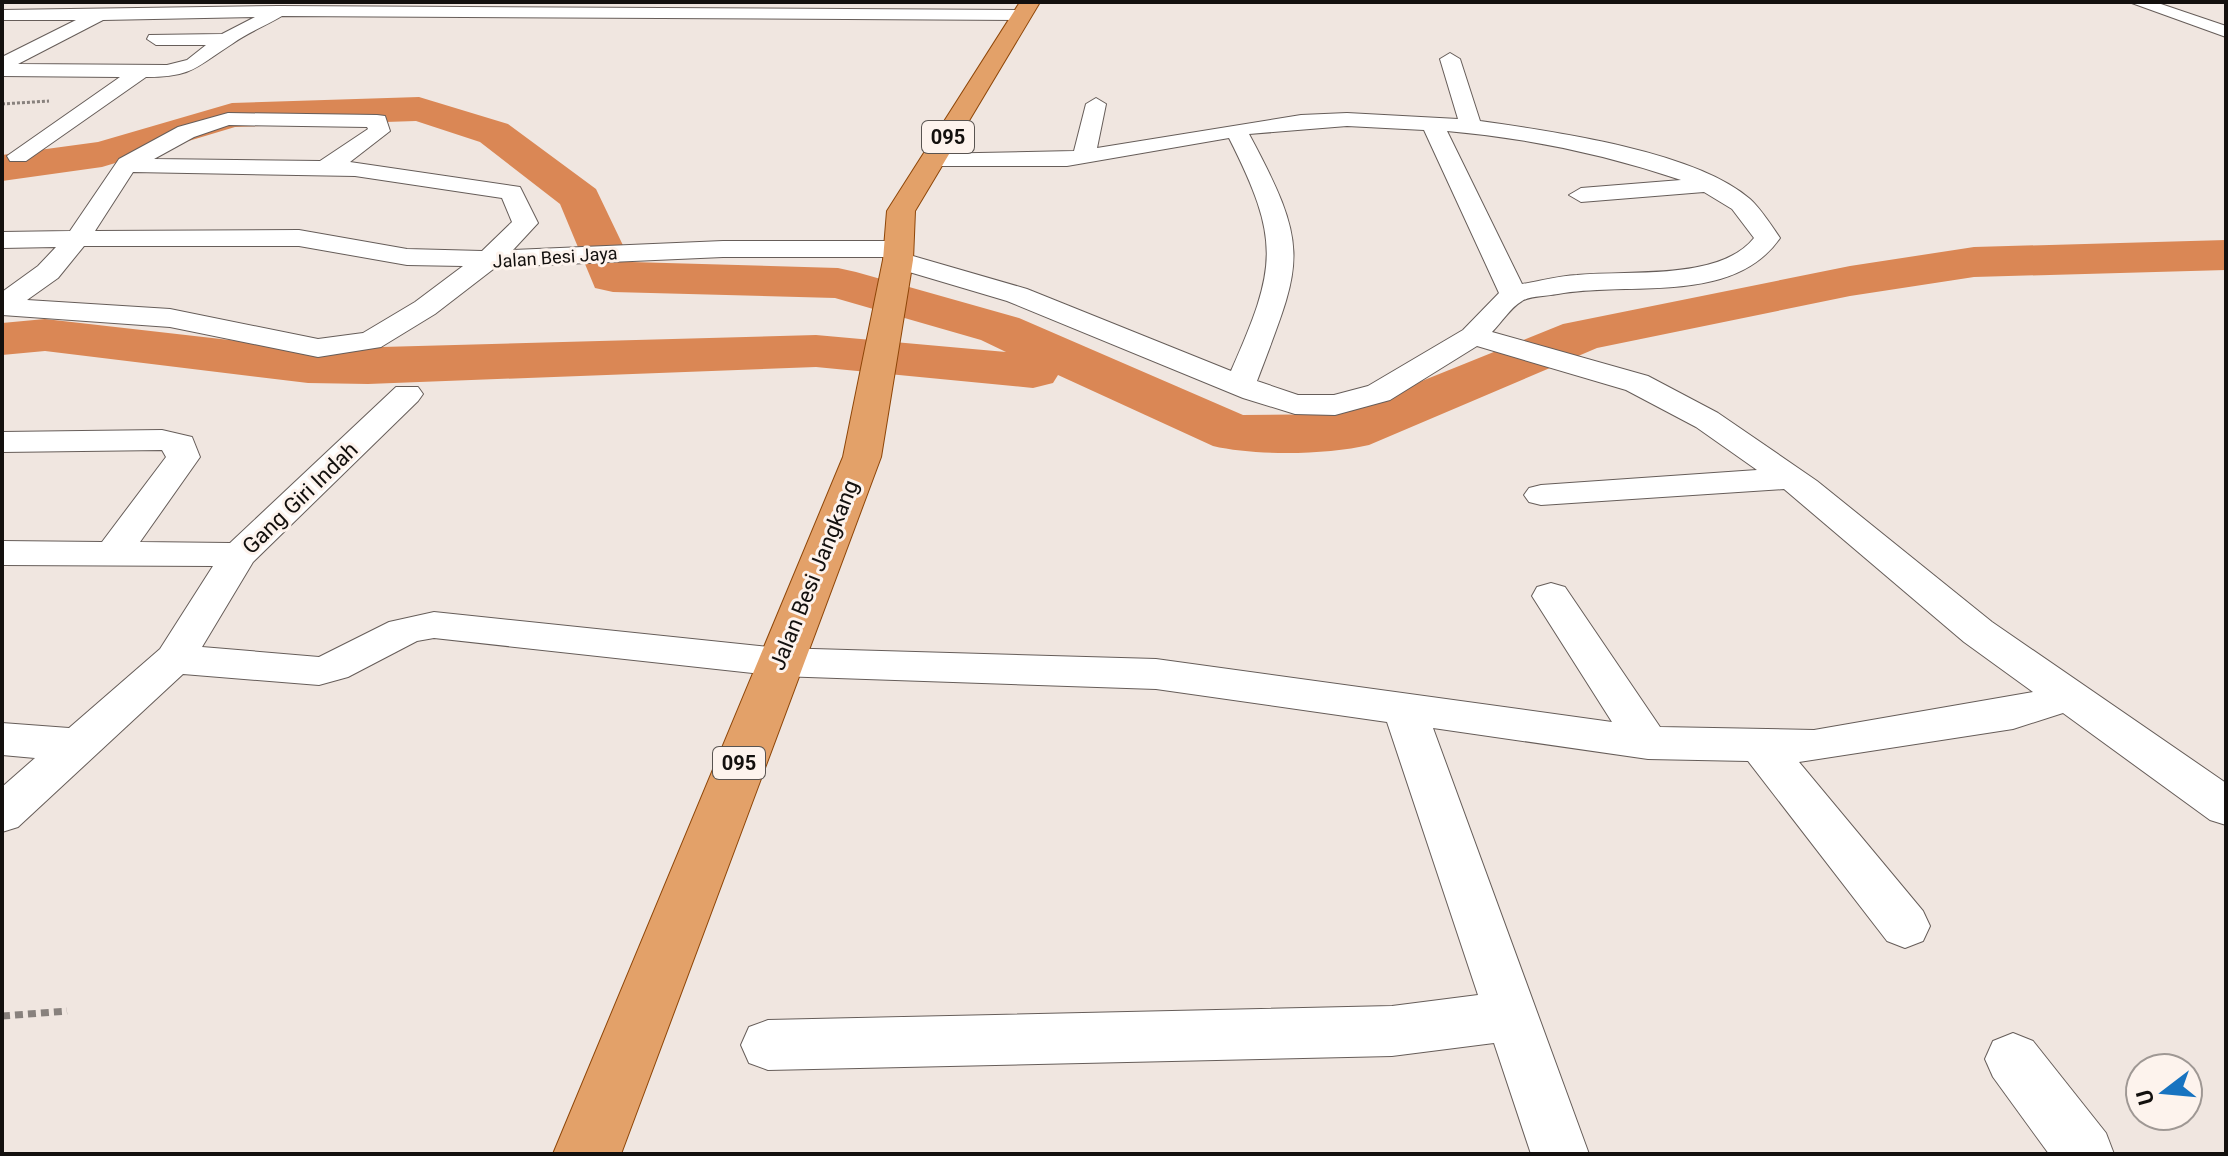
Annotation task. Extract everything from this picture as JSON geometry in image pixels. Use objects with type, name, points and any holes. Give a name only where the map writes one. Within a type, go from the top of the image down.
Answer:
[{"type":"main road","name":"Jalan Besi Jangkang","points":[[587,1154],[862,457],[896,263],[901,211],[1026,8]]},
{"type":"street","points":[[2,67],[131,2]]},
{"type":"street","points":[[382,11],[400,2]]},
{"type":"street","points":[[2138,2],[2226,32]]},
{"type":"street","points":[[2,67],[167,71],[194,64],[225,40],[287,7]]},
{"type":"street","points":[[2,15],[100,15],[287,7],[382,11],[1026,8]]},
{"type":"street","points":[[156,39],[225,40]]},
{"type":"street","points":[[1450,59],[1471,128]]},
{"type":"street","points":[[18,156],[143,70]]},
{"type":"street","points":[[1084,157],[1096,104]]},
{"type":"street","points":[[2,306],[48,272],[78,238],[126,165],[186,132],[228,119],[377,121],[379,131],[326,168]]},
{"type":"street","points":[[934,159],[1084,157],[1304,121],[1433,125],[1471,128],[1616,150],[1672,167],[1749,209],[1767,238],[1754,255],[1726,269],[1700,275],[1574,283],[1513,294],[1433,125]]},
{"type":"street","points":[[1236,130],[1265,186],[1283,250],[1274,297],[1240,385]]},
{"type":"street","points":[[2,240],[299,238],[407,257],[489,259],[525,223],[512,192],[326,168],[126,165]]},
{"type":"street","points":[[1581,195],[1709,185]]},
{"type":"street","name":"Jalan Besi Jaya","points":[[2,306],[170,318],[318,348],[347,346],[371,341],[397,327],[489,259],[723,249],[896,263],[1017,295],[1295,404],[1335,405],[1379,393],[1473,336],[1513,294]]},
{"type":"street","points":[[1473,336],[1637,383],[1707,420],[1792,478],[1978,632],[2226,807]]},
{"type":"street","name":"Gang Giri Indah","points":[[2,814],[174,659],[239,555],[407,394]]},
{"type":"street","points":[[2,442],[162,440],[180,444],[183,457],[111,556]]},
{"type":"street","points":[[1541,495],[1792,478]]},
{"type":"street","points":[[2,553],[239,555]]},
{"type":"street","points":[[1551,596],[1648,743]]},
{"type":"street","points":[[174,659],[319,671],[336,668],[402,630],[434,625],[779,662],[1156,674],[1648,743],[1762,748],[1814,746],[1998,716],[2070,696]]},
{"type":"street","points":[[1404,709],[1560,1154]]},
{"type":"street","points":[[2,739],[79,745]]},
{"type":"street","points":[[1762,748],[1905,926]]},
{"type":"street","points":[[768,1045],[1392,1031],[1510,1016]]},
{"type":"street","points":[[2013,1059],[2085,1154]]},
{"type":"path","points":[[2,1016],[67,1011]]},
{"type":"waterway","points":[[2,168],[102,154],[232,115],[419,109],[494,133],[580,198],[600,247]]},
{"type":"waterway","points":[[605,259],[613,277],[838,283],[1000,329],[1234,433],[1348,432],[1582,335],[1850,281],[1974,262],[2226,255]]},
{"type":"waterway","points":[[2,339],[45,335],[308,366],[368,367],[816,351],[1033,371]]}]
